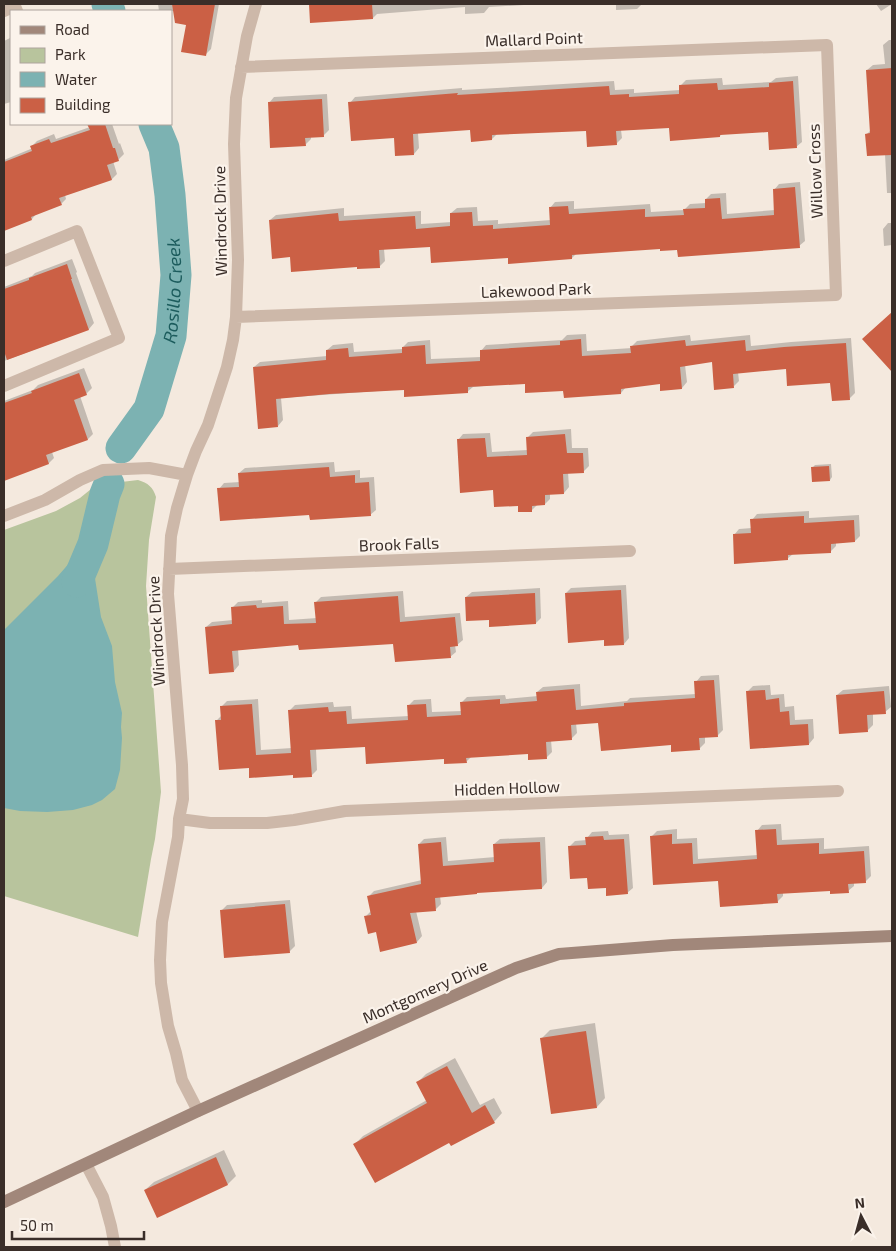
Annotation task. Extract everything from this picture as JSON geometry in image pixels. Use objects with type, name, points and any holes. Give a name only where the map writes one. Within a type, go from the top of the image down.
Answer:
[{"type":"main road","name":"Montgomery Drive","points":[[4,1202],[198,1111],[516,968],[559,954],[673,946],[892,936]]},
{"type":"street","name":"Windrock Drive","points":[[198,1111],[182,1080],[168,1026],[161,983],[162,922],[183,799],[168,594],[169,569],[171,536],[177,508],[196,450],[208,425],[227,367],[233,340],[236,317],[238,260],[234,144],[236,98],[247,36],[256,4]]},
{"type":"street","points":[[4,11],[15,6],[17,10]]},
{"type":"street","name":"Mallard Point","points":[[242,67],[827,45]]},
{"type":"street","name":"Willow Cross","points":[[827,45],[836,295]]},
{"type":"street","points":[[4,261],[77,231],[119,338],[4,386]]},
{"type":"street","name":"Lakewood Park","points":[[236,317],[836,295]]},
{"type":"street","points":[[4,516],[45,500],[80,480],[103,470],[149,468],[187,475]]},
{"type":"street","name":"Brook Falls","points":[[169,569],[630,551]]},
{"type":"street","name":"Hidden Hollow","points":[[179,819],[210,824],[267,823],[345,810],[838,791]]},
{"type":"street","points":[[86,1164],[103,1197],[115,1247]]},
{"type":"green space","points":[[138,480],[150,486],[156,497],[149,540],[146,586],[161,792],[138,937],[4,896],[4,530],[56,511],[80,498],[96,485]]},
{"type":"water","points":[[93,544],[99,553],[94,572],[101,617],[112,646],[115,682],[122,713],[120,770],[115,789],[102,800],[92,805],[73,810],[47,812],[20,811],[4,808],[4,630],[58,576],[85,545]]},
{"type":"building","points":[[172,4],[215,4],[206,56],[181,52],[186,25],[175,23]]},
{"type":"building","points":[[309,4],[372,4],[373,19],[310,23]]},
{"type":"building","points":[[892,68],[892,155],[867,156],[865,134],[870,133],[866,70]]},
{"type":"building","points":[[793,81],[797,148],[769,150],[768,132],[670,141],[669,128],[616,131],[617,145],[587,147],[586,131],[492,135],[492,140],[471,142],[470,130],[413,134],[414,155],[395,156],[394,138],[351,141],[348,102],[458,93],[457,95],[609,86],[610,95],[629,94],[629,97],[679,94],[679,85],[717,83],[718,90],[769,87],[769,83]]},
{"type":"building","points":[[322,99],[324,137],[305,138],[306,146],[270,148],[268,102]]},
{"type":"building","points":[[88,125],[105,125],[119,161],[107,165],[112,180],[59,198],[62,205],[31,217],[32,220],[4,231],[4,162],[32,151],[30,146],[49,139],[51,143],[90,130]]},
{"type":"building","points":[[795,187],[800,248],[678,257],[677,250],[660,251],[660,249],[572,255],[572,259],[508,264],[508,258],[431,263],[430,247],[379,250],[380,268],[357,269],[357,267],[291,272],[290,257],[272,259],[269,220],[338,213],[339,221],[415,216],[416,229],[450,226],[450,213],[472,212],[473,226],[493,225],[493,229],[550,225],[549,207],[568,206],[569,214],[645,209],[645,217],[684,215],[683,209],[705,208],[705,199],[720,198],[722,219],[774,215],[773,189]]},
{"type":"building","points":[[67,264],[89,330],[7,360],[4,351],[4,289]]},
{"type":"building","points":[[892,312],[892,372],[862,339]]},
{"type":"building","points":[[581,339],[582,356],[631,353],[630,346],[685,340],[686,346],[745,340],[746,351],[846,343],[850,400],[832,401],[830,383],[787,386],[786,369],[733,374],[734,388],[714,390],[712,362],[680,367],[682,389],[660,391],[660,384],[621,389],[621,394],[564,398],[563,391],[525,393],[525,384],[468,387],[468,393],[404,397],[404,390],[276,399],[278,427],[258,429],[253,367],[326,360],[326,350],[348,348],[349,357],[402,353],[402,347],[425,345],[426,364],[480,361],[480,350],[560,345],[560,341]]},
{"type":"building","points":[[79,373],[87,395],[74,400],[88,440],[46,455],[49,464],[4,481],[4,403]]},
{"type":"building","points":[[565,434],[567,453],[583,453],[584,473],[563,474],[564,494],[545,495],[545,505],[532,506],[532,512],[518,512],[518,506],[494,507],[493,490],[460,493],[457,439],[485,438],[487,457],[527,455],[526,437]]},
{"type":"building","points":[[829,466],[830,481],[812,482],[811,467]]},
{"type":"building","points":[[329,467],[330,477],[355,475],[355,483],[369,482],[371,516],[310,520],[309,515],[220,521],[217,488],[239,487],[238,473]]},
{"type":"building","points":[[804,516],[804,523],[854,520],[855,542],[831,544],[831,553],[788,555],[788,560],[734,564],[733,534],[751,533],[750,519]]},
{"type":"building","points":[[621,590],[624,645],[604,646],[604,640],[568,643],[565,593]]},
{"type":"building","points":[[535,593],[536,624],[489,627],[489,620],[466,621],[465,597]]},
{"type":"building","points":[[398,596],[400,622],[455,617],[458,646],[450,647],[451,658],[395,662],[393,644],[299,650],[298,645],[232,651],[234,672],[209,674],[205,627],[232,624],[231,607],[256,605],[257,608],[283,606],[284,624],[316,623],[314,602]]},
{"type":"building","points":[[714,680],[718,737],[699,738],[700,750],[671,752],[671,745],[601,751],[598,723],[571,725],[572,740],[546,742],[547,759],[528,760],[528,754],[466,758],[467,763],[444,764],[444,759],[366,764],[365,747],[310,750],[312,777],[293,778],[293,775],[249,778],[249,768],[219,770],[215,720],[221,720],[220,706],[252,704],[256,755],[291,753],[288,710],[328,707],[329,712],[346,711],[347,724],[408,720],[407,705],[426,704],[427,717],[461,715],[460,702],[500,699],[500,704],[537,701],[536,692],[574,689],[576,710],[624,706],[624,703],[695,698],[694,681]]},
{"type":"building","points":[[765,690],[766,700],[779,698],[780,712],[789,711],[790,725],[808,724],[809,745],[750,749],[746,691]]},
{"type":"building","points":[[884,691],[886,714],[867,715],[868,732],[839,734],[836,695]]},
{"type":"building","points":[[776,829],[777,845],[819,843],[819,854],[864,851],[866,883],[848,884],[849,893],[830,894],[830,891],[777,894],[778,903],[720,907],[718,881],[653,885],[650,836],[672,834],[672,844],[692,843],[693,864],[757,859],[755,830]]},
{"type":"building","points":[[603,836],[604,840],[624,839],[628,894],[606,896],[606,888],[588,889],[587,878],[570,879],[568,846],[586,845],[585,837]]},
{"type":"building","points":[[441,842],[443,866],[494,862],[493,844],[540,842],[542,889],[435,898],[436,911],[410,913],[417,943],[380,952],[376,932],[368,934],[364,916],[371,915],[367,896],[421,884],[418,844]]},
{"type":"building","points":[[285,904],[290,953],[224,958],[220,910]]},
{"type":"building","points":[[586,1031],[597,1108],[551,1114],[540,1038]]},
{"type":"building","points":[[447,1066],[472,1113],[485,1105],[495,1123],[451,1146],[449,1143],[375,1183],[353,1144],[427,1103],[416,1082]]},
{"type":"building","points":[[216,1157],[228,1185],[157,1218],[144,1190]]},
{"type":"waterway","name":"Rosillo Creek","points":[[107,4],[110,10]]},
{"type":"waterway","name":"Rosillo Creek","points":[[121,448],[149,409],[171,336],[176,275],[170,195],[164,148],[154,125]]},
{"type":"waterway","name":"Rosillo Creek","points":[[77,582],[93,544],[109,484]]}]
